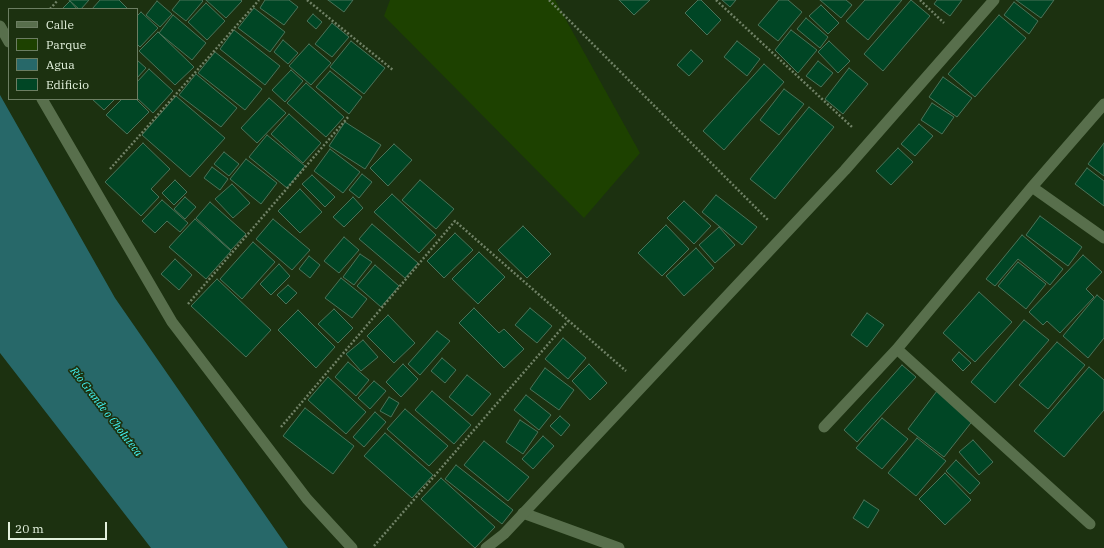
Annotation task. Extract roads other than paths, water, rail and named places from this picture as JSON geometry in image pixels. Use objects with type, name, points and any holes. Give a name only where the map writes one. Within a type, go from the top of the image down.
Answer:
[{"type":"street","points":[[486,548],[504,534],[784,236],[869,143],[994,0]]},
{"type":"street","points":[[0,26],[8,40]]},
{"type":"street","points":[[43,100],[172,322],[307,498],[352,548]]},
{"type":"street","points":[[824,427],[897,349],[1032,187],[1104,104]]},
{"type":"street","points":[[1032,187],[1104,238]]},
{"type":"street","points":[[897,349],[1090,524]]},
{"type":"street","points":[[523,513],[619,548]]},
{"type":"water","name":"Río Grande o Choluteca","points":[[0,95],[115,298],[288,548],[151,548],[0,353]]}]
